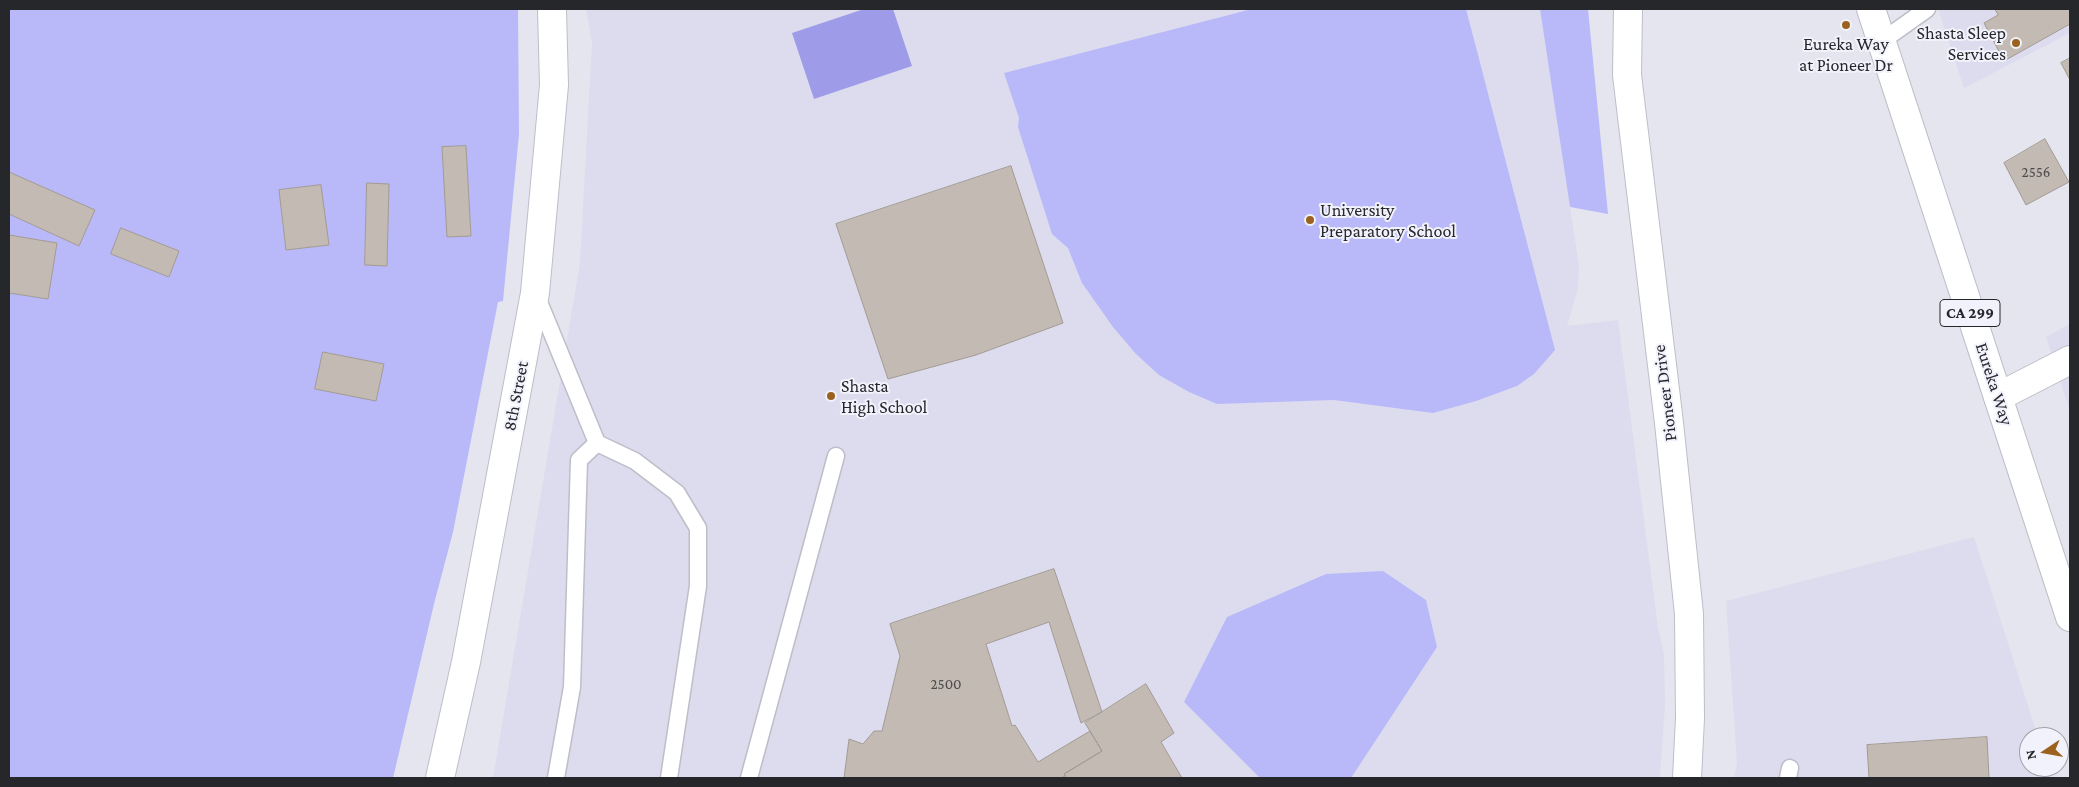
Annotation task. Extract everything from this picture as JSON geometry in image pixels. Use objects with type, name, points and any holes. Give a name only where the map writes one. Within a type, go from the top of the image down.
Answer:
[{"type":"main road","name":"8th Street","points":[[440,778],[466,662],[535,293],[554,84],[552,9]]},
{"type":"main road","name":"Pioneer Drive","points":[[1628,9],[1627,75],[1670,433],[1689,614],[1690,718],[1687,778]]},
{"type":"main road","name":"Eureka Way","points":[[1871,9],[2070,617]]},
{"type":"main road","points":[[1998,397],[2070,360]]},
{"type":"lane","points":[[1882,41],[1927,9]]},
{"type":"lane","points":[[535,293],[597,443],[635,461],[677,493],[698,528],[698,586],[669,778]]},
{"type":"lane","points":[[556,778],[572,687],[579,460],[597,443]]},
{"type":"lane","points":[[750,778],[836,456]]},
{"type":"shaded area","points":[[9,9],[518,9],[519,134],[503,301],[498,302],[453,532],[393,778],[9,778]]},
{"type":"shaded area","name":"Shasta High School","points":[[586,9],[1540,9],[1579,266],[1578,289],[1567,326],[1618,320],[1658,628],[1664,655],[1665,704],[1660,778],[493,778],[580,263],[592,43]]},
{"type":"shaded area","points":[[864,9],[893,9],[912,66],[814,99],[792,33]]},
{"type":"shaded area","name":"University Preparatory School","points":[[1252,9],[1466,9],[1555,350],[1534,374],[1517,386],[1476,401],[1433,413],[1334,400],[1217,404],[1189,392],[1159,375],[1136,354],[1113,327],[1082,283],[1068,248],[1052,234],[1018,127],[1019,118],[1004,73]]},
{"type":"shaded area","points":[[1540,9],[1588,9],[1608,214],[1570,207]]},
{"type":"shaded area","points":[[1938,9],[2070,9],[2070,33],[1964,88]]},
{"type":"shaded area","points":[[2070,324],[2070,411],[2046,337]]},
{"type":"shaded area","points":[[1974,537],[2035,727],[2019,727],[2019,777],[2051,778],[1734,778],[1737,763],[1726,601]]},
{"type":"shaded area","points":[[1383,571],[1426,600],[1437,647],[1351,778],[1260,778],[1184,702],[1227,617],[1326,574]]},
{"type":"building","name":"Shasta Sleep Services","points":[[1995,9],[2070,9],[2070,24],[2004,61],[1984,23],[1998,15]]},
{"type":"building","points":[[2070,58],[2070,80],[2061,63]]},
{"type":"building","points":[[2045,139],[2069,182],[2026,205],[2004,163]]},
{"type":"building","points":[[466,146],[471,236],[447,237],[442,147]]},
{"type":"building","points":[[1011,166],[1063,323],[976,355],[888,379],[836,224]]},
{"type":"building","points":[[9,172],[95,210],[79,246],[9,214]]},
{"type":"building","points":[[367,183],[389,184],[387,266],[365,265]]},
{"type":"building","points":[[321,185],[329,245],[286,250],[279,190]]},
{"type":"building","points":[[121,228],[179,251],[169,277],[111,254]]},
{"type":"building","points":[[9,235],[57,243],[48,299],[9,293]]},
{"type":"building","points":[[323,352],[384,364],[376,401],[315,389]]},
{"type":"building","points":[[1054,569],[1102,712],[1081,723],[1049,622],[986,644],[1012,726],[1015,725],[1038,762],[1090,731],[1102,751],[1064,774],[1065,776],[1061,778],[844,778],[849,739],[863,744],[874,731],[882,731],[900,656],[890,624]]},
{"type":"building","points":[[1146,684],[1174,733],[1161,742],[1182,778],[1067,778],[1064,774],[1102,751],[1085,723]]},
{"type":"building","points":[[1987,737],[1989,778],[1869,778],[1867,745]]},
{"type":"place","name":"Eureka Way at Pioneer Dr","points":[[1846,25]]},
{"type":"place","name":"Shasta Sleep Services","points":[[2016,43]]},
{"type":"place","name":"University Preparatory School","points":[[1310,220]]},
{"type":"place","name":"Shasta High School","points":[[831,396]]}]
